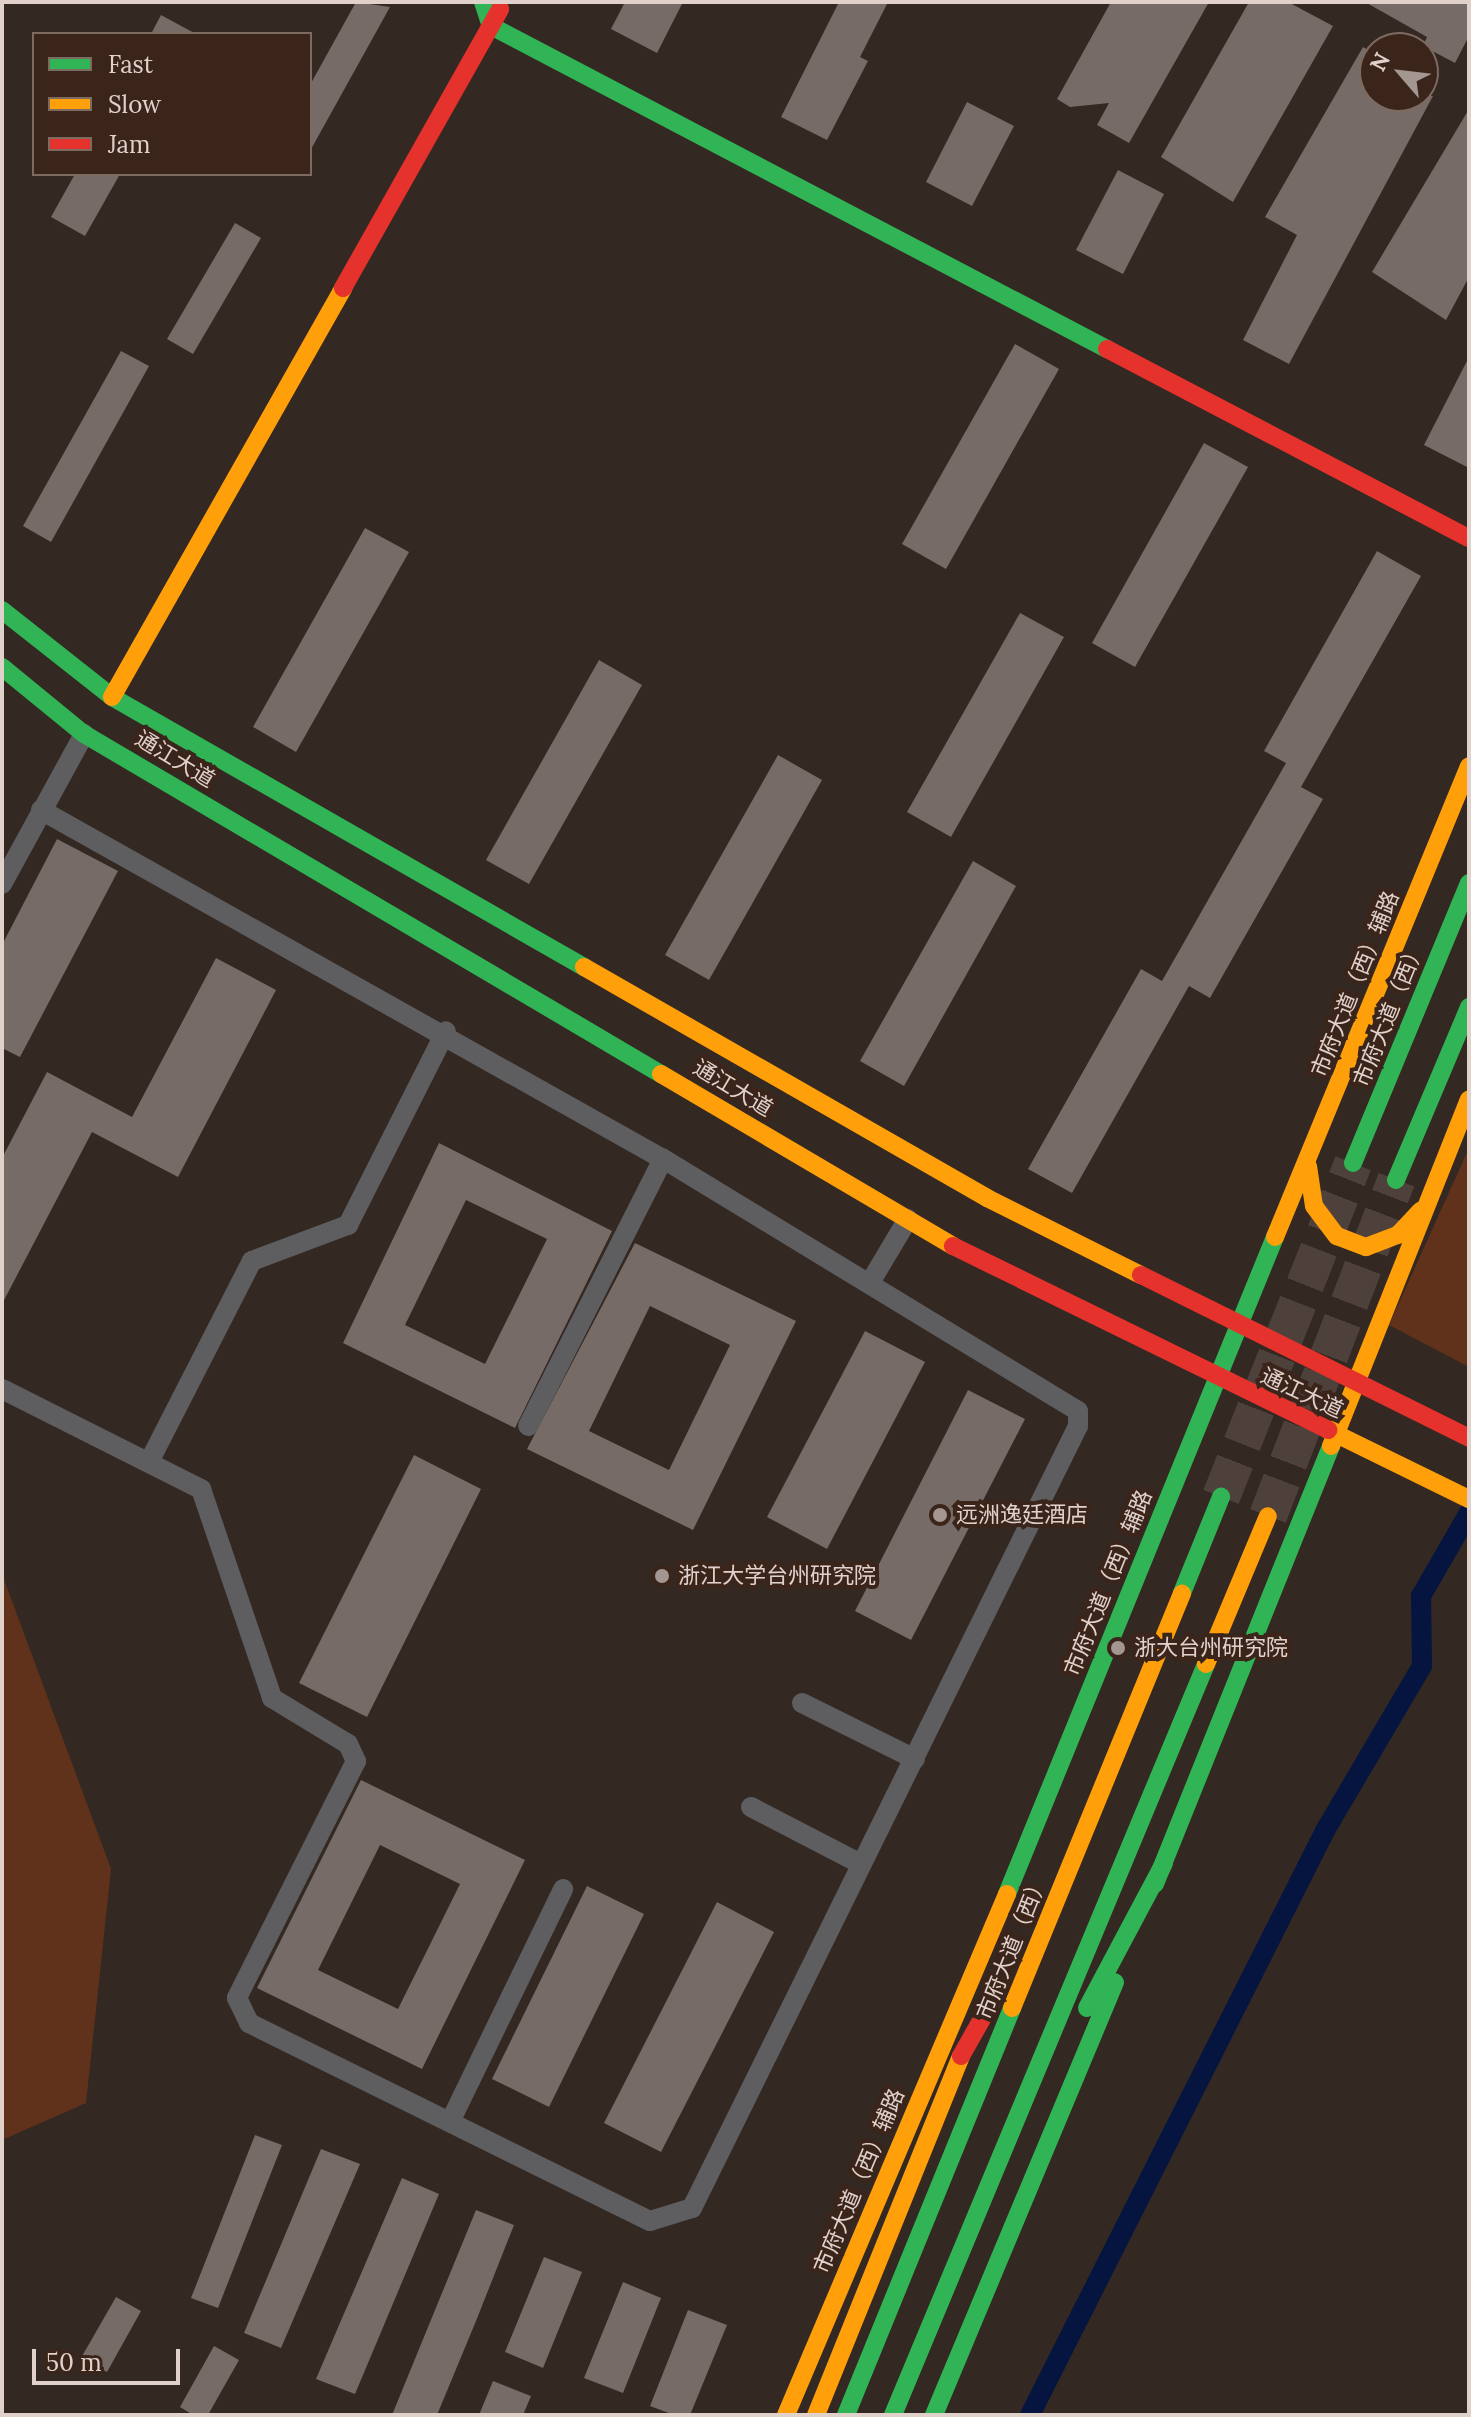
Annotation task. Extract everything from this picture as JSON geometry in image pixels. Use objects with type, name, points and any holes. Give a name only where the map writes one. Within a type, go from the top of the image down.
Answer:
[{"type":"main road","points":[[483,2],[491,26],[1469,538]]},
{"type":"main road","points":[[112,697],[504,2]]},
{"type":"main road","name":"通江大道","points":[[2,610],[112,697],[987,1198],[1469,1438]]},
{"type":"main road","name":"通江大道","points":[[2,667],[84,734],[908,1219],[1216,1379],[1469,1499]]},
{"type":"main road","name":"市府大道（西）辅路","points":[[786,2415],[990,1932],[1216,1379],[1236,1323],[1308,1166],[1469,766]]},
{"type":"main road","name":"市府大道（西）","points":[[1353,1163],[1469,883]]},
{"type":"main road","points":[[1396,1180],[1469,1007]]},
{"type":"main road","points":[[934,2415],[1164,1863],[1469,1100]]},
{"type":"main road","points":[[1308,1166],[1314,1206],[1326,1226],[1366,1247],[1398,1235],[1424,1207]]},
{"type":"main road","name":"市府大道（西）","points":[[846,2415],[1221,1497]]},
{"type":"main road","points":[[893,2415],[1268,1516]]},
{"type":"main road","points":[[816,2415],[961,2056],[1075,1856]]},
{"type":"main road","points":[[977,2215],[1164,1863]]},
{"type":"main road","points":[[961,2056],[990,1932]]},
{"type":"street","points":[[2,884],[84,734]]},
{"type":"street","points":[[2,1389],[201,1489],[272,1698],[348,1744],[356,1761],[237,1998],[249,2023],[650,2221],[692,2208],[1078,1426],[1078,1411],[871,1281],[446,1031],[41,810]]},
{"type":"street","points":[[149,1462],[252,1261],[348,1225],[446,1031]]},
{"type":"street","points":[[528,1426],[663,1159]]},
{"type":"street","points":[[871,1281],[908,1219]]},
{"type":"street","points":[[802,1703],[915,1759]]},
{"type":"street","points":[[751,1807],[861,1864]]},
{"type":"street","points":[[450,2122],[563,1889]]},
{"type":"shaded area","points":[[1469,1148],[1469,1367],[1389,1325]]},
{"type":"shaded area","points":[[2,1574],[111,1869],[86,2103],[2,2140]]},
{"type":"building","points":[[356,2],[390,7],[312,147],[312,81]]},
{"type":"building","points":[[625,2],[683,2],[657,53],[611,29]]},
{"type":"building","points":[[839,2],[888,2],[860,57],[868,61],[827,140],[781,117]]},
{"type":"building","points":[[1111,2],[1209,2],[1129,143],[1097,125],[1109,103],[1070,107],[1057,99]]},
{"type":"building","points":[[1249,2],[1288,2],[1333,26],[1233,202],[1161,157]]},
{"type":"building","points":[[1365,2],[1469,2],[1469,36],[1455,63],[1439,54],[1439,32],[1418,32]]},
{"type":"building","points":[[161,15],[192,32],[152,32]]},
{"type":"building","points":[[1359,54],[1359,112],[1424,112],[1289,364],[1243,340],[1297,235],[1265,217]]},
{"type":"building","points":[[967,102],[1014,126],[972,206],[926,182]]},
{"type":"building","points":[[1469,109],[1469,277],[1446,320],[1372,272]]},
{"type":"building","points":[[1118,170],[1164,194],[1123,274],[1076,250]]},
{"type":"building","points":[[74,176],[119,176],[85,236],[51,217]]},
{"type":"building","points":[[235,223],[261,238],[193,354],[167,339]]},
{"type":"building","points":[[1015,344],[1059,369],[946,569],[902,544]]},
{"type":"building","points":[[121,351],[149,366],[51,542],[23,526]]},
{"type":"building","points":[[1469,357],[1469,468],[1424,445]]},
{"type":"building","points":[[1204,443],[1248,467],[1135,667],[1092,643]]},
{"type":"building","points":[[365,528],[409,552],[296,752],[253,727]]},
{"type":"building","points":[[1377,551],[1421,576],[1301,787],[1323,799],[1210,998],[1189,986],[1072,1193],[1028,1169],[1141,969],[1162,981],[1286,763],[1264,751]]},
{"type":"building","points":[[1020,613],[1064,637],[951,837],[907,812]]},
{"type":"building","points":[[599,660],[642,685],[529,884],[486,860]]},
{"type":"building","points":[[778,755],[822,780],[709,980],[665,955]]},
{"type":"building","points":[[57,839],[118,871],[20,1057],[2,1048],[2,945]]},
{"type":"building","points":[[973,861],[1016,886],[904,1086],[860,1061]]},
{"type":"building","points":[[216,958],[276,990],[178,1177],[92,1132],[2,1304],[2,1158],[47,1072],[132,1117]]},
{"type":"building","points":[[439,1143],[612,1231],[515,1428],[343,1343]],"holes":[[[466,1200],[547,1239],[485,1364],[405,1325]]]},
{"type":"building","points":[[635,1243],[796,1321],[693,1530],[527,1449]],"holes":[[[650,1306],[730,1345],[669,1470],[589,1431]]]},
{"type":"building","points":[[865,1331],[925,1362],[827,1549],[767,1517]]},
{"type":"building","name":"远洲逸廷酒店","points":[[968,1390],[1025,1419],[911,1640],[855,1611]]},
{"type":"building","points":[[414,1455],[481,1489],[367,1717],[299,1683]]},
{"type":"building","points":[[361,1780],[525,1860],[422,2069],[257,1988]],"holes":[[[380,1845],[460,1884],[398,2009],[318,1970]]]},
{"type":"building","points":[[587,1886],[644,1914],[549,2107],[492,2079]]},
{"type":"building","points":[[717,1902],[774,1932],[661,2152],[604,2123]]},
{"type":"building","points":[[255,2135],[282,2145],[218,2308],[191,2298]]},
{"type":"building","points":[[321,2149],[360,2164],[281,2348],[244,2333]]},
{"type":"building","points":[[402,2178],[439,2194],[355,2394],[316,2379]]},
{"type":"building","points":[[476,2210],[514,2225],[476,2321],[437,2415],[392,2415]]},
{"type":"building","points":[[544,2257],[582,2272],[543,2368],[505,2352]]},
{"type":"building","points":[[623,2282],[661,2298],[623,2393],[584,2378]]},
{"type":"building","points":[[116,2297],[141,2311],[107,2372],[81,2358]]},
{"type":"building","points":[[688,2310],[727,2325],[690,2415],[674,2415],[650,2406]]},
{"type":"building","points":[[214,2346],[239,2360],[208,2415],[193,2415],[180,2407]]},
{"type":"building","points":[[493,2381],[531,2396],[523,2415],[479,2415]]},
{"type":"waterway","points":[[1030,2415],[1326,1829],[1422,1666],[1421,1596],[1469,1513]]},
{"type":"tunnel","points":[[1221,1497],[1353,1163]]},
{"type":"tunnel","points":[[1268,1516],[1396,1180]]},
{"type":"traffic: fast","points":[[483,2],[491,26],[1107,349]]},
{"type":"traffic: fast","points":[[2,610],[112,697],[584,967]]},
{"type":"traffic: fast","points":[[2,667],[84,734],[661,1074]]},
{"type":"traffic: fast","points":[[1353,1163],[1469,883]]},
{"type":"traffic: fast","points":[[1396,1180],[1469,1007]]},
{"type":"traffic: fast","points":[[1007,1894],[1275,1237]]},
{"type":"traffic: fast","points":[[1155,1884],[1331,1446]]},
{"type":"traffic: fast","points":[[1182,1593],[1221,1497]]},
{"type":"traffic: fast","points":[[893,2415],[1206,1664]]},
{"type":"traffic: fast","points":[[1087,2008],[1164,1863]]},
{"type":"traffic: fast","points":[[934,2415],[1115,1982]]},
{"type":"traffic: fast","points":[[846,2415],[1012,2008]]},
{"type":"traffic: slow","points":[[112,697],[343,288]]},
{"type":"traffic: slow","points":[[1275,1237],[1469,766]]},
{"type":"traffic: slow","points":[[584,967],[987,1198],[1141,1275]]},
{"type":"traffic: slow","points":[[661,1074],[953,1246]]},
{"type":"traffic: slow","points":[[1331,1446],[1469,1100]]},
{"type":"traffic: slow","points":[[1308,1166],[1314,1206],[1337,1236],[1366,1247],[1398,1235],[1420,1211]]},
{"type":"traffic: slow","points":[[1328,1430],[1469,1499]]},
{"type":"traffic: slow","points":[[1206,1664],[1268,1516]]},
{"type":"traffic: slow","points":[[1012,2008],[1182,1593]]},
{"type":"traffic: slow","points":[[786,2415],[1007,1894]]},
{"type":"traffic: slow","points":[[816,2415],[961,2056]]},
{"type":"traffic: jam","points":[[343,288],[500,9]]},
{"type":"traffic: jam","points":[[1107,349],[1469,538]]},
{"type":"traffic: jam","points":[[953,1246],[1328,1430]]},
{"type":"traffic: jam","points":[[1141,1275],[1469,1438]]},
{"type":"traffic: jam","points":[[961,2056],[1000,1987]]},
{"type":"place","name":"远洲逸廷酒店","points":[[940,1515]]},
{"type":"place","name":"浙江大学台州研究院","points":[[662,1576]]},
{"type":"place","name":"浙大台州研究院","points":[[1118,1648]]}]
